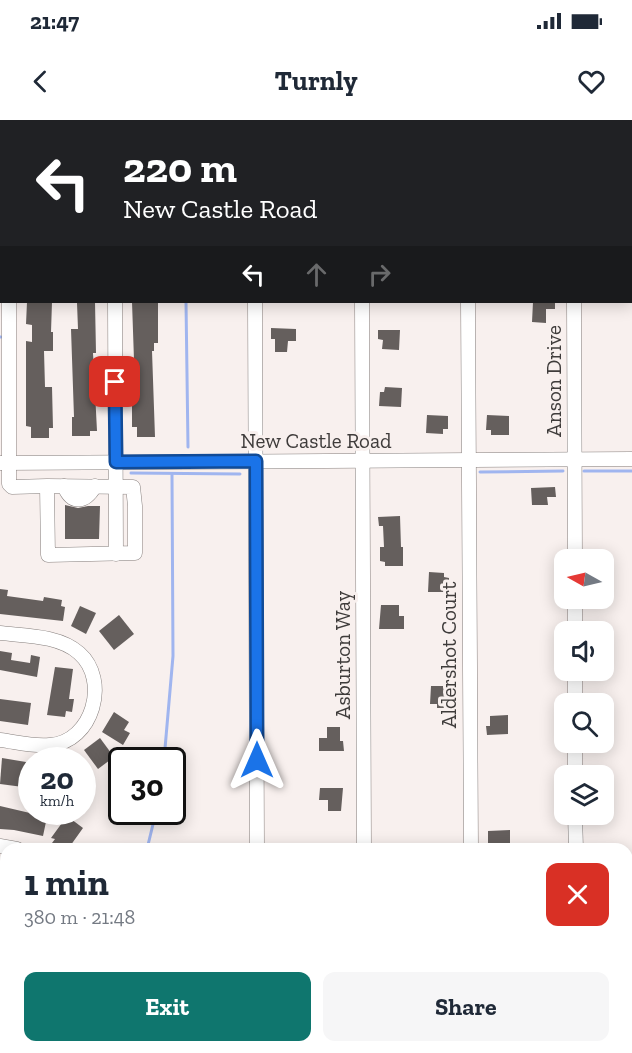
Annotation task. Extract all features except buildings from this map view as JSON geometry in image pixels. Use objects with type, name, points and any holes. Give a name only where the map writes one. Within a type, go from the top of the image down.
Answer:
[{"type":"street","points":[[9,303],[4,463],[9,484],[12,487],[47,486],[133,487],[135,553],[48,555],[47,486]]},
{"type":"street","points":[[115,303],[116,554]]},
{"type":"street","points":[[255,303],[257,843]]},
{"type":"street","name":"Asburton Way","points":[[362,303],[364,843]]},
{"type":"street","name":"Aldershot Court","points":[[468,303],[471,843]]},
{"type":"street","name":"Anson Drive","points":[[574,303],[575,549]]},
{"type":"street","name":"New Castle Road","points":[[4,463],[632,459]]},
{"type":"street","points":[[0,633],[59,641],[79,653],[91,669],[96,686],[95,702],[85,723],[73,737],[52,746],[0,740]]},
{"type":"street","points":[[576,825],[576,843]]},
{"type":"waterway","points":[[186,303],[188,447]]},
{"type":"waterway","points":[[480,472],[563,471]]},
{"type":"waterway","points":[[584,471],[632,471]]},
{"type":"waterway","points":[[131,473],[240,474]]},
{"type":"waterway","points":[[165,747],[173,656],[172,475]]},
{"type":"waterway","points":[[148,843],[153,825]]},
{"type":"route","points":[[115,382],[116,462],[256,461],[257,760]]}]
